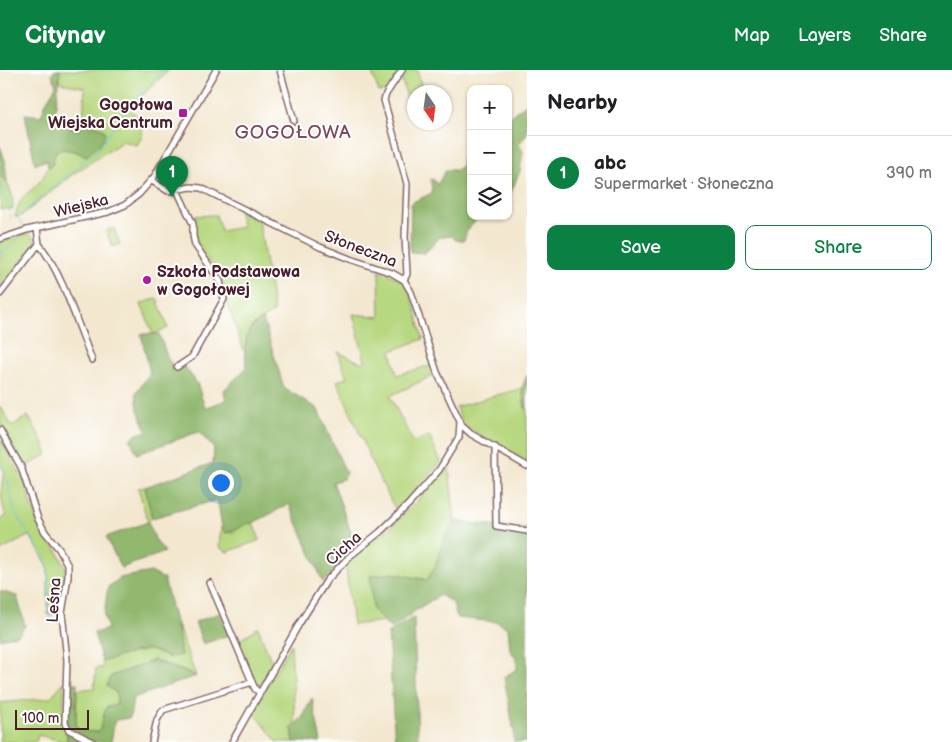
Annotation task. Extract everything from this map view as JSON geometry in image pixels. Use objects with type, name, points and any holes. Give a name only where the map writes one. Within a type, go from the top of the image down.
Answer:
[{"type":"street","name":"Wiejska","points":[[0,240],[37,228],[112,211],[134,198],[152,181],[216,70]]},
{"type":"street","points":[[280,70],[294,121]]},
{"type":"street","points":[[402,70],[384,100],[407,184],[405,237],[407,275],[404,280]]},
{"type":"street","name":"Słoneczna","points":[[152,181],[166,191],[191,187],[201,188],[320,246],[350,259],[392,273],[404,280],[411,292],[435,366],[460,422],[470,433],[527,466]]},
{"type":"street","points":[[177,190],[192,224],[195,245],[220,281],[224,299],[192,357],[177,367]]},
{"type":"street","points":[[37,228],[39,244],[47,254],[58,278],[92,360]]},
{"type":"street","points":[[0,294],[39,244]]},
{"type":"street","name":"Cicha","points":[[260,693],[299,624],[327,580],[350,556],[380,532],[409,504],[439,470],[459,438],[460,422]]},
{"type":"street","name":"Leśna","points":[[0,430],[21,467],[38,519],[45,532],[59,549],[68,566],[68,577],[62,606],[67,660],[65,723],[69,730],[92,742]]},
{"type":"street","points":[[459,438],[470,433]]},
{"type":"street","points":[[495,447],[496,526],[527,530]]},
{"type":"street","points":[[210,583],[255,689],[260,693],[232,742]]},
{"type":"street","points":[[152,742],[157,720],[163,710],[252,682]]},
{"type":"green space","points":[[60,70],[169,70],[128,109],[148,123],[141,133],[143,135],[137,145],[123,141],[73,174],[21,216],[15,217],[19,203],[52,165],[56,151],[68,150],[87,156],[80,130],[68,127],[83,118],[85,88],[59,82]]},
{"type":"green space","points":[[60,70],[55,114],[58,125],[80,130],[84,121],[102,128],[106,134],[100,144],[87,156],[68,150],[56,151],[52,165],[48,167],[47,160],[35,164],[25,114],[41,116],[46,102],[56,86],[52,73]]},
{"type":"green space","points":[[371,70],[417,70],[421,85],[407,85],[407,97],[401,78],[391,91],[379,92]]},
{"type":"green space","points":[[527,103],[527,134],[519,144],[523,152],[520,171],[512,190],[512,130],[512,115]]},
{"type":"green space","points":[[0,146],[5,160],[7,183],[0,176]]},
{"type":"green space","points":[[467,154],[467,220],[476,220],[467,231],[464,240],[455,240],[453,236],[440,237],[425,253],[410,252],[411,203],[432,193],[431,179],[437,185],[446,170],[456,170],[462,166],[462,156]]},
{"type":"green space","points":[[0,176],[7,183],[11,191],[13,209],[0,209]]},
{"type":"green space","points":[[239,211],[258,217],[274,312],[251,328],[246,339],[246,357],[226,300],[223,282],[202,251],[197,241],[195,230],[195,216],[216,215],[221,231],[242,227]]},
{"type":"green space","points":[[114,228],[120,244],[113,247],[106,231]]},
{"type":"green space","points":[[30,234],[34,238],[35,244],[0,288],[0,243],[15,236]]},
{"type":"green space","points":[[379,271],[398,279],[407,287],[423,339],[391,351],[397,375],[432,365],[436,374],[390,396],[413,442],[429,436],[441,462],[396,511],[373,465],[337,381],[347,378],[338,352],[362,363],[365,361],[353,314],[380,317]]},
{"type":"green space","points":[[157,298],[168,328],[153,334],[141,304]]},
{"type":"green space","points":[[263,319],[284,388],[317,408],[346,473],[343,479],[333,482],[356,547],[323,582],[289,504],[253,523],[225,533],[217,500],[152,518],[145,487],[213,463],[214,448],[198,432],[137,454],[130,439],[137,434],[147,431],[138,410],[136,393],[150,373],[141,334],[159,334],[168,359],[177,371],[184,366],[197,383],[205,408],[226,400],[224,390],[246,368],[245,346],[248,334],[256,323]]},
{"type":"green space","points":[[527,375],[527,410],[522,388]]},
{"type":"green space","points":[[522,388],[527,410],[527,463],[469,429],[462,421],[456,407]]},
{"type":"green space","points":[[0,406],[12,426],[28,416],[48,454],[29,465],[25,465],[3,431],[0,422]]},
{"type":"green space","points":[[0,438],[25,482],[38,525],[58,552],[66,568],[59,613],[48,615],[48,566],[30,535],[0,551],[0,521],[6,516],[1,494],[4,471],[0,463]]},
{"type":"green space","points":[[448,460],[455,521],[443,541],[435,567],[427,580],[392,573],[373,609],[384,621],[353,625],[345,562],[402,516],[427,490]]},
{"type":"green space","points":[[145,487],[152,518],[148,522],[138,488]]},
{"type":"green space","points":[[455,521],[527,529],[527,742],[514,742],[514,732],[504,677],[517,669],[517,661],[510,649],[508,628],[497,622],[457,618],[453,603],[440,595],[391,629],[373,610],[370,576],[392,573],[427,580],[435,567],[443,541]]},
{"type":"green space","points":[[148,522],[156,541],[165,552],[121,568],[106,537]]},
{"type":"green space","points":[[246,523],[253,523],[260,540],[227,552],[219,547],[221,527],[225,533],[234,532]]},
{"type":"green space","points":[[151,572],[164,579],[178,633],[181,655],[167,656],[156,651],[146,650],[102,662],[94,633],[108,629],[104,615],[108,587],[120,578]]},
{"type":"green space","points":[[0,591],[17,596],[25,626],[18,635],[0,639]]},
{"type":"green space","points":[[220,613],[229,635],[203,644],[195,622]]},
{"type":"green space","points":[[414,617],[418,742],[395,742],[388,633]]},
{"type":"green space","points":[[175,619],[196,676],[154,660],[117,693],[117,704],[99,732],[79,732],[76,724],[77,690],[94,688],[96,668],[103,668],[102,662],[127,654],[150,650],[169,658],[178,633]]},
{"type":"green space","points":[[258,627],[273,666],[259,688],[237,642]]},
{"type":"green space","points":[[291,644],[295,724],[292,727],[294,742],[277,742],[253,711]]},
{"type":"green space","points":[[154,660],[196,676],[133,698],[130,718],[115,720],[111,742],[67,742],[67,683],[77,683],[76,724],[79,731],[99,732],[106,707],[117,704],[116,693],[107,686],[111,676]]},
{"type":"green space","points":[[64,682],[63,727],[67,730],[67,742],[38,735],[36,742],[0,742],[0,703],[50,698]]},
{"type":"green space","points":[[312,698],[321,742],[294,742],[292,727],[302,718]]},
{"type":"waterway","points":[[17,218],[99,149],[119,119],[163,70]]},
{"type":"waterway","points":[[1,187],[11,218]]},
{"type":"waterway","points":[[19,219],[23,225]]},
{"type":"waterway","points":[[0,256],[21,235]]},
{"type":"waterway","points":[[0,462],[6,475]]},
{"type":"waterway","points":[[7,479],[15,512],[48,565],[49,613],[51,618]]},
{"type":"place","name":"Gogołowa Wiejska Centrum","points":[[183,113]]},
{"type":"place","name":"abc","points":[[172,197]]},
{"type":"place","name":"Szkoła Podstawowa w Gogołowej","points":[[147,280]]},
{"type":"district","name":"GOGOŁOWA","points":[[293,131]]}]
